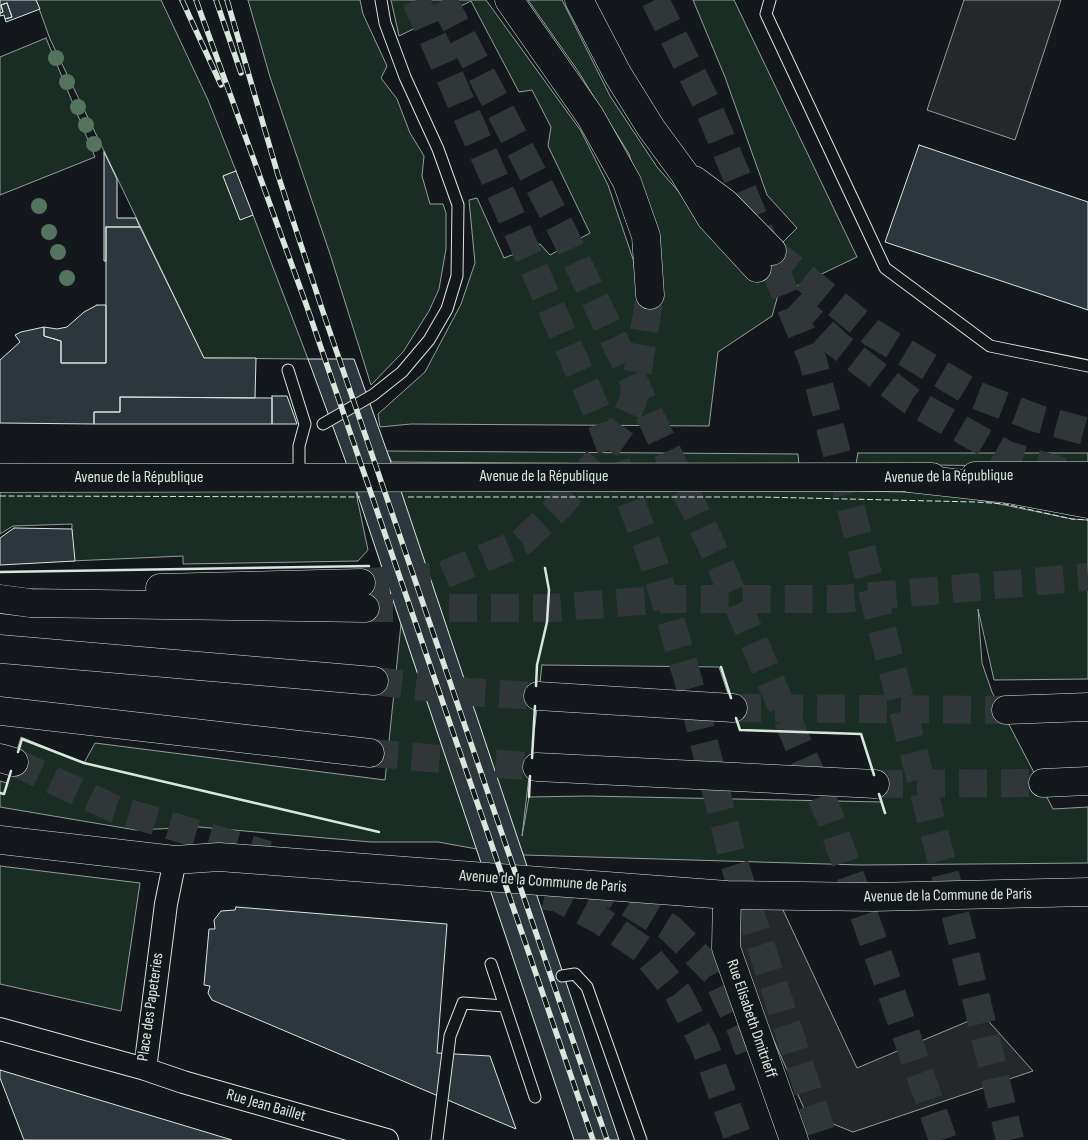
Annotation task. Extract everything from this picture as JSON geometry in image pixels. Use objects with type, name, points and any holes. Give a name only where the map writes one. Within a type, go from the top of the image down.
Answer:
[{"type":"main road","points":[[509,0],[590,116],[627,182],[646,236],[650,295]]},
{"type":"main road","points":[[579,0],[618,75],[651,128],[684,173],[725,204],[764,259]]},
{"type":"main road","name":"Avenue de la République","points":[[0,478],[909,478],[1088,476]]},
{"type":"main road","points":[[909,478],[1008,489],[1088,504]]},
{"type":"main road","points":[[0,593],[18,589],[237,587],[363,596],[30,603],[0,599]]},
{"type":"main road","points":[[0,649],[374,681]]},
{"type":"main road","points":[[538,696],[733,708]]},
{"type":"main road","points":[[1006,710],[1088,707]]},
{"type":"main road","points":[[0,711],[370,753]]},
{"type":"main road","points":[[537,766],[874,784]]},
{"type":"main road","points":[[1043,783],[1088,781]]},
{"type":"main road","name":"Avenue de la Commune de Paris","points":[[0,840],[175,860],[219,857],[727,895],[873,897],[1088,892]]},
{"type":"main road","name":"Rue Elisabeth Dmitrieff","points":[[727,895],[726,948],[794,1140]]},
{"type":"street","name":"Place des Papeteries","points":[[0,1029],[145,1069],[166,904],[175,860]]},
{"type":"street","name":"Rue Jean Baillet","points":[[145,1069],[183,1082],[387,1140]]},
{"type":"lane","points":[[323,424],[373,395],[402,372],[429,340],[447,309],[457,276],[458,205],[438,149],[405,77],[385,23],[381,0]]},
{"type":"lane","points":[[770,0],[766,14],[885,268],[990,346],[1088,366]]},
{"type":"lane","points":[[288,370],[305,424],[299,446],[300,477]]},
{"type":"lane","points":[[491,964],[534,1097]]},
{"type":"lane","points":[[562,976],[575,974],[588,987],[642,1140]]},
{"type":"lane","points":[[437,1140],[450,1036],[462,1003],[504,1006]]},
{"type":"green space","points":[[36,0],[161,0],[208,100],[236,171],[223,176],[240,219],[253,215],[308,359],[204,358],[50,39]]},
{"type":"green space","points":[[248,0],[360,0],[363,14],[387,66],[381,78],[397,99],[410,133],[424,156],[422,176],[430,204],[443,204],[446,213],[446,249],[439,289],[429,311],[403,352],[371,385],[330,254],[270,77]]},
{"type":"green space","points":[[391,0],[486,0],[581,131],[608,185],[633,259],[639,296],[655,233],[629,154],[578,71],[528,0],[562,0],[610,96],[657,167],[751,274],[797,228],[767,195],[725,77],[693,0],[734,0],[857,257],[778,295],[772,316],[718,352],[709,426],[411,424],[380,427],[378,414],[425,372],[461,304],[475,263],[469,200],[477,198],[504,258],[540,244],[550,255],[590,233],[548,146],[551,127],[532,90],[519,92],[471,1],[399,36]]},
{"type":"green space","points":[[46,38],[95,157],[0,195],[0,57]]},
{"type":"green space","points":[[386,451],[798,454],[799,465],[392,462]]},
{"type":"green space","points":[[858,453],[1088,453],[1088,467],[856,464]]},
{"type":"green space","points":[[696,487],[946,493],[1072,519],[1088,520],[1088,679],[994,680],[978,609],[982,663],[992,692],[1053,809],[1088,807],[1088,863],[860,865],[524,855],[520,848],[399,490]],"holes":[[[542,665],[719,667],[740,730],[861,734],[882,802],[587,796],[529,797],[522,836]]]},
{"type":"green space","points":[[355,488],[368,550],[358,561],[183,564],[183,556],[71,561],[72,524],[13,526],[0,534],[0,490]]},
{"type":"green space","points":[[401,624],[477,849],[438,842],[371,842],[199,827],[136,830],[0,807],[0,781],[7,783],[21,737],[84,763],[95,743],[385,780]]},
{"type":"green space","points":[[0,866],[140,883],[121,1011],[0,984]]},
{"type":"shaded area","points":[[964,0],[1061,0],[1015,140],[927,110]]},
{"type":"shaded area","points":[[776,895],[857,1068],[983,1015],[1033,1071],[853,1132],[806,1113],[720,918]]},
{"type":"building","points":[[0,0],[36,0],[40,9],[6,22],[5,19],[12,17],[7,3],[1,5],[3,12],[0,13]]},
{"type":"building","points":[[7,3],[12,17],[5,19],[4,15],[0,16],[0,13],[3,12],[1,5]]},
{"type":"building","points":[[919,145],[1088,202],[1088,310],[885,242]]},
{"type":"building","points":[[104,152],[117,179],[117,218],[136,218],[140,227],[106,227],[106,261],[104,261]]},
{"type":"building","points":[[236,171],[253,215],[240,220],[223,176]]},
{"type":"building","points":[[106,227],[140,227],[204,358],[256,358],[255,398],[120,397],[120,412],[94,412],[94,424],[0,423],[0,360],[20,342],[15,335],[44,327],[44,336],[61,341],[61,363],[106,363]]},
{"type":"building","points":[[97,305],[106,305],[106,363],[61,363],[61,341],[44,336],[44,327],[57,329],[67,327],[84,312]]},
{"type":"building","points":[[308,359],[354,359],[399,485],[619,1140],[574,1140],[355,487]]},
{"type":"building","points":[[272,396],[287,396],[297,424],[272,424]]},
{"type":"building","points":[[120,397],[272,398],[272,424],[94,424],[94,412],[120,412]]},
{"type":"building","points":[[14,528],[72,529],[75,561],[0,565],[0,538]]},
{"type":"building","points":[[236,907],[447,924],[437,1053],[490,1056],[516,1129],[212,1000],[208,993],[210,986],[204,985],[209,929],[215,929],[214,920],[221,911],[235,910]]},
{"type":"building","points":[[0,1070],[232,1140],[24,1140],[0,1078]]},
{"type":"tunnel","points":[[416,0],[598,414],[654,563],[691,690],[734,863],[824,1140]]},
{"type":"tunnel","points":[[443,0],[564,234],[716,555],[829,815],[943,1140]]},
{"type":"tunnel","points":[[655,0],[706,102],[813,361],[963,944],[1010,1140]]},
{"type":"tunnel","points":[[772,251],[871,332],[976,395],[1036,418],[1088,432]]},
{"type":"tunnel","points":[[361,583],[441,576],[522,542],[560,506],[599,458],[623,423],[633,401],[650,295]]},
{"type":"tunnel","points":[[793,303],[837,344],[911,401],[1007,455],[1067,473]]},
{"type":"tunnel","points":[[365,608],[550,608],[669,599],[841,599],[1088,577]]},
{"type":"tunnel","points":[[374,681],[469,692],[538,696]]},
{"type":"tunnel","points":[[733,708],[1006,710]]},
{"type":"tunnel","points":[[370,753],[537,767]]},
{"type":"tunnel","points":[[14,762],[115,809],[268,855]]},
{"type":"tunnel","points":[[875,784],[1043,783]]},
{"type":"tunnel","points":[[503,888],[558,898],[600,920],[642,949],[678,993],[704,1044],[739,1140]]},
{"type":"tunnel","points":[[590,890],[613,894],[670,928],[714,972],[741,1029],[752,1060]]},
{"type":"railway","points":[[182,0],[221,85]]},
{"type":"railway","points":[[196,0],[306,304],[593,1140]]},
{"type":"railway","points":[[216,0],[241,73]]},
{"type":"railway","points":[[227,0],[278,175],[322,309],[607,1140]]},
{"type":"fence","points":[[0,496],[360,497]]},
{"type":"fence","points":[[408,497],[761,497],[976,502],[1005,504],[1072,519],[1088,520]]},
{"type":"wall","points":[[0,572],[369,566]]},
{"type":"wall","points":[[536,686],[537,665],[547,622],[549,590],[545,568]]},
{"type":"wall","points":[[721,667],[731,698]]},
{"type":"wall","points":[[532,758],[535,706]]},
{"type":"wall","points":[[736,718],[740,730],[861,734],[874,775]]},
{"type":"wall","points":[[18,752],[22,739],[84,763],[379,832]]},
{"type":"wall","points":[[0,793],[4,794],[11,771]]},
{"type":"wall","points":[[529,797],[530,776]]},
{"type":"wall","points":[[879,794],[885,813]]}]
